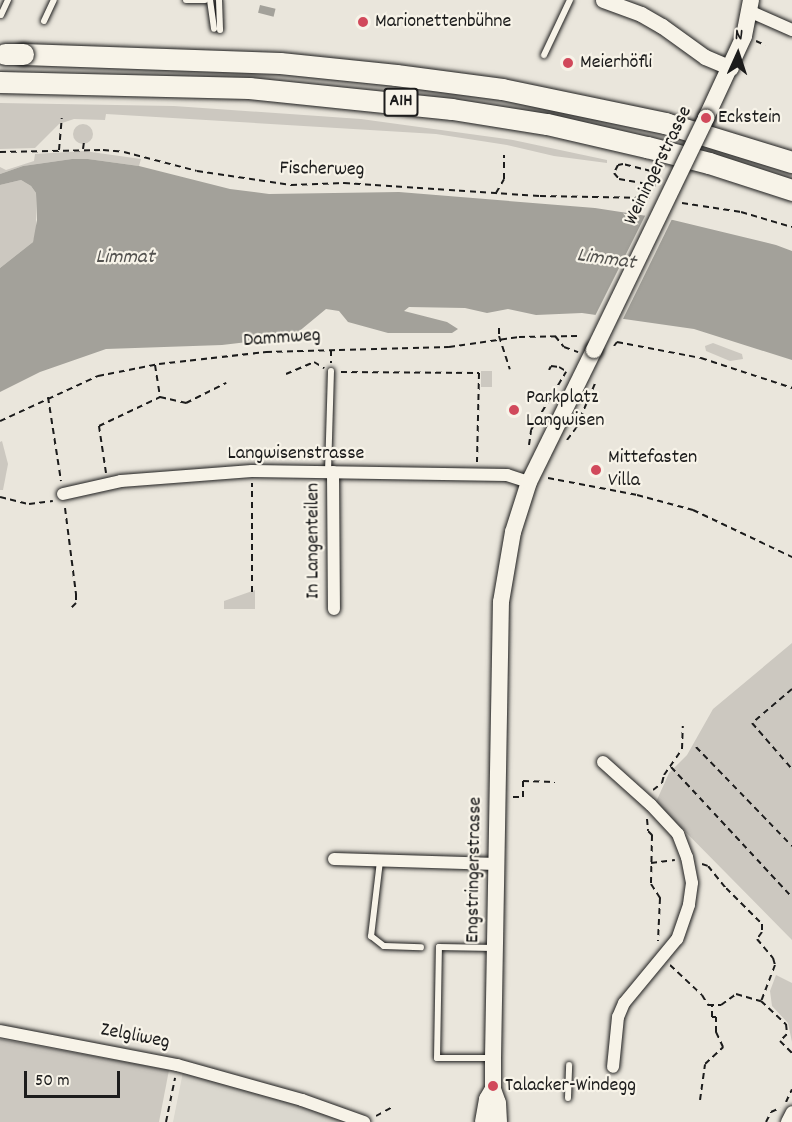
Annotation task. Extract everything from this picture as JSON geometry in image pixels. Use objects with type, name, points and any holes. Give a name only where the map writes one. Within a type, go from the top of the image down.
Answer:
[{"type":"highway","name":"A1H","points":[[10,54],[280,63],[386,73],[502,89],[665,123],[792,162]]},
{"type":"highway","name":"A1H","points":[[0,82],[249,88],[452,109],[547,124],[656,149],[792,190]]},
{"type":"main road","name":"Weiningerstrasse","points":[[501,651],[501,602],[513,531],[537,479],[586,350],[730,68],[744,36],[750,6]]},
{"type":"main road","name":"Engstringerstrasse","points":[[499,1122],[498,1103],[493,1089],[493,1058],[501,651]]},
{"type":"main road","name":"Engstringerstrasse","points":[[483,1122],[487,1100],[493,1089]]},
{"type":"street","points":[[603,0],[621,2],[662,26],[705,57],[730,68]]},
{"type":"street","points":[[750,6],[792,30]]},
{"type":"street","name":"Langwisenstrasse","points":[[60,497],[108,484],[186,475],[252,471],[507,475],[537,479]]},
{"type":"street","name":"In Langenteilen","points":[[331,472],[334,609]]},
{"type":"street","points":[[603,762],[678,834],[688,861],[692,883],[689,905],[677,939],[624,1003],[618,1017],[613,1067]]},
{"type":"street","points":[[334,859],[497,864]]},
{"type":"street","name":"Zelgliweg","points":[[0,1031],[177,1065],[369,1119]]},
{"type":"street","points":[[787,1122],[792,1112]]},
{"type":"lane","points":[[1,15],[8,0]]},
{"type":"lane","points":[[44,21],[54,0]]},
{"type":"lane","points":[[186,0],[205,0]]},
{"type":"lane","points":[[210,0],[217,29],[219,0]]},
{"type":"lane","points":[[544,55],[570,0]]},
{"type":"lane","points":[[331,372],[331,472]]},
{"type":"lane","points":[[380,860],[370,936],[384,946],[421,946]]},
{"type":"lane","points":[[493,1058],[437,1058],[437,1047],[439,947],[495,948]]},
{"type":"lane","points":[[568,1098],[569,1065]]},
{"type":"path","points":[[756,41],[765,45]]},
{"type":"path","points":[[59,150],[62,118]]},
{"type":"path","points":[[83,149],[84,142]]},
{"type":"path","name":"Fischerweg","points":[[0,152],[83,149],[124,152],[197,171],[281,184],[344,183],[496,193],[655,199]]},
{"type":"path","points":[[496,193],[504,179],[504,155]]},
{"type":"path","points":[[646,198],[654,181],[651,171],[623,164],[618,165],[614,172],[619,179],[663,187]]},
{"type":"path","points":[[674,202],[741,212],[792,227]]},
{"type":"path","points":[[499,328],[500,339],[510,369]]},
{"type":"path","points":[[555,336],[557,342],[564,347],[586,350]]},
{"type":"path","name":"Dammweg","points":[[0,421],[98,376],[155,365],[266,352],[449,347],[500,339],[577,336]]},
{"type":"path","points":[[617,342],[701,358],[792,388]]},
{"type":"path","points":[[331,349],[331,372]]},
{"type":"path","points":[[575,361],[586,350]]},
{"type":"path","points":[[286,374],[314,362],[331,372],[479,373],[477,475]]},
{"type":"path","points":[[155,365],[160,397]]},
{"type":"path","points":[[549,370],[551,366],[566,371]]},
{"type":"path","points":[[529,445],[531,430],[571,366]]},
{"type":"path","points":[[108,484],[99,426],[160,397],[186,403],[226,383]]},
{"type":"path","points":[[0,497],[29,504],[60,497],[48,397]]},
{"type":"path","points":[[252,471],[252,592]]},
{"type":"path","points":[[537,479],[637,495],[693,510],[792,557]]},
{"type":"path","points":[[65,508],[76,594],[76,603],[72,607]]},
{"type":"path","points":[[792,689],[752,723],[792,769]]},
{"type":"path","points":[[683,726],[682,749],[662,783],[643,798],[642,810],[647,816],[648,831],[652,835],[651,884],[660,898],[659,939],[651,956],[702,994],[708,1005],[721,1005],[736,994],[761,1001],[786,1024],[787,1034],[780,1041],[792,1053]]},
{"type":"path","points":[[696,747],[792,846]]},
{"type":"path","points":[[670,766],[792,897]]},
{"type":"path","points":[[506,797],[523,797],[523,782],[555,782]]},
{"type":"path","points":[[651,862],[688,861],[708,866],[726,888],[762,924],[762,932],[757,939],[773,958],[775,965],[761,1001]]},
{"type":"path","points":[[700,1100],[705,1064],[723,1047],[716,1032],[716,1017],[712,1017],[712,1005]]},
{"type":"path","points":[[166,1122],[177,1065]]},
{"type":"path","points":[[369,1119],[392,1107]]},
{"type":"shaded area","points":[[0,103],[174,106],[361,119],[513,140],[607,160],[607,163],[554,156],[507,145],[436,134],[106,114],[105,120],[74,119],[59,124],[35,148],[0,149]]},
{"type":"shaded area","points":[[83,124],[90,127],[93,134],[90,141],[83,144],[76,141],[73,134],[76,127]]},
{"type":"shaded area","points":[[84,151],[141,159],[139,166],[72,159],[23,166],[0,174],[0,167],[6,170],[34,161],[35,154]]},
{"type":"shaded area","points":[[21,180],[31,186],[36,193],[36,232],[33,242],[0,268],[0,185]]},
{"type":"shaded area","points":[[713,343],[742,354],[743,359],[730,361],[706,351],[705,346]]},
{"type":"shaded area","points":[[481,371],[492,371],[492,387],[481,387]]},
{"type":"shaded area","points":[[2,441],[8,464],[3,490],[0,490],[0,442]]},
{"type":"shaded area","points":[[255,590],[255,609],[224,609],[224,601]]},
{"type":"shaded area","points":[[792,643],[792,940],[656,802],[669,773],[687,755],[713,709]]},
{"type":"shaded area","points":[[776,975],[792,983],[792,1042],[788,1023],[772,1006],[770,991]]},
{"type":"shaded area","points":[[0,1039],[169,1070],[159,1122],[0,1122]]},
{"type":"shaded area","points":[[183,1072],[264,1093],[353,1122],[173,1122]]},
{"type":"water","points":[[260,5],[276,9],[274,17],[258,13]]},
{"type":"water","name":"Limmat","points":[[72,159],[139,166],[230,189],[269,194],[399,192],[595,208],[673,220],[776,245],[792,251],[792,360],[694,329],[582,313],[536,315],[508,309],[487,313],[465,308],[409,307],[404,311],[447,322],[458,329],[452,333],[388,333],[348,322],[339,311],[326,309],[297,333],[274,339],[222,345],[106,349],[40,372],[0,392],[0,268],[33,242],[37,220],[36,193],[31,186],[21,180],[0,185],[0,174],[23,166]]},
{"type":"pier","points":[[646,214],[673,217],[622,321],[594,318]]},
{"type":"place","name":"Marionettenbühne","points":[[363,22]]},
{"type":"place","name":"Meierhöfli","points":[[568,63]]},
{"type":"place","name":"Eckstein","points":[[706,118]]},
{"type":"place","name":"Parkplatz Langwisen","points":[[514,410]]},
{"type":"place","name":"Mittefasten Villa","points":[[596,470]]},
{"type":"place","name":"Talacker-Windegg","points":[[493,1086]]}]
